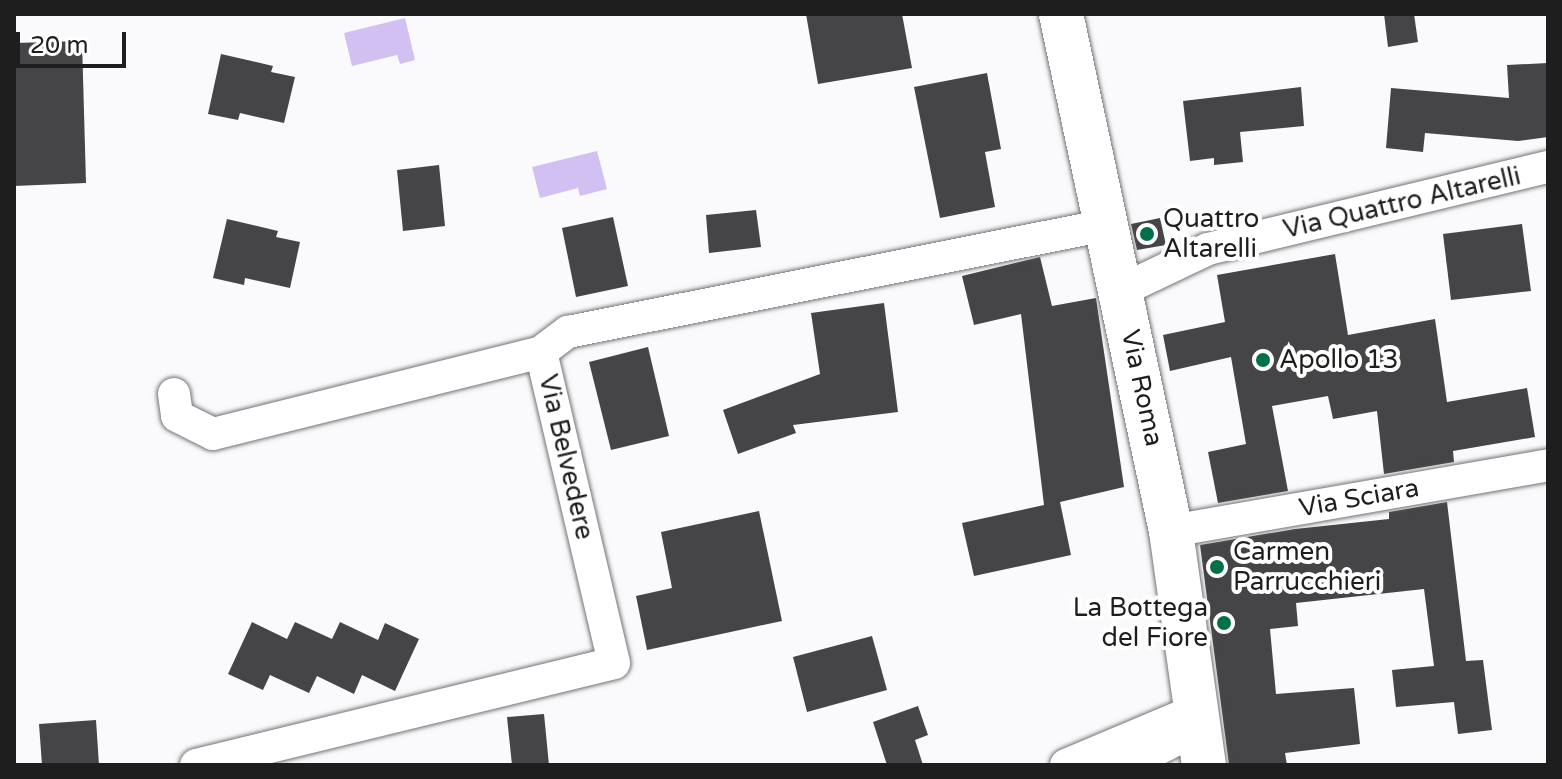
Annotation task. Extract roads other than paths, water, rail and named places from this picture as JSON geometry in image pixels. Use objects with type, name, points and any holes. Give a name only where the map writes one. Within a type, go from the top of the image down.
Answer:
[{"type":"main road","name":"Via Roma","points":[[1061,14],[1171,531],[1200,734]]},
{"type":"street","name":"Via Quattro Altarelli","points":[[1122,290],[1208,249],[1548,167]]},
{"type":"street","name":"Via Belvedere","points":[[196,765],[614,663],[541,352],[568,332],[1106,225]]},
{"type":"street","points":[[174,394],[177,416],[213,434],[541,352]]},
{"type":"street","name":"Via Sciara","points":[[1171,531],[1548,465]]},
{"type":"street","points":[[1066,765],[1200,734]]},
{"type":"street","points":[[1127,765],[1200,734]]},
{"type":"place","name":"Quattro Altarelli","points":[[1147,234]]},
{"type":"place","name":"Apollo 13","points":[[1263,360]]},
{"type":"place","name":"Carmen Parrucchieri","points":[[1217,567]]},
{"type":"place","name":"La Bottega del Fiore","points":[[1224,623]]}]
